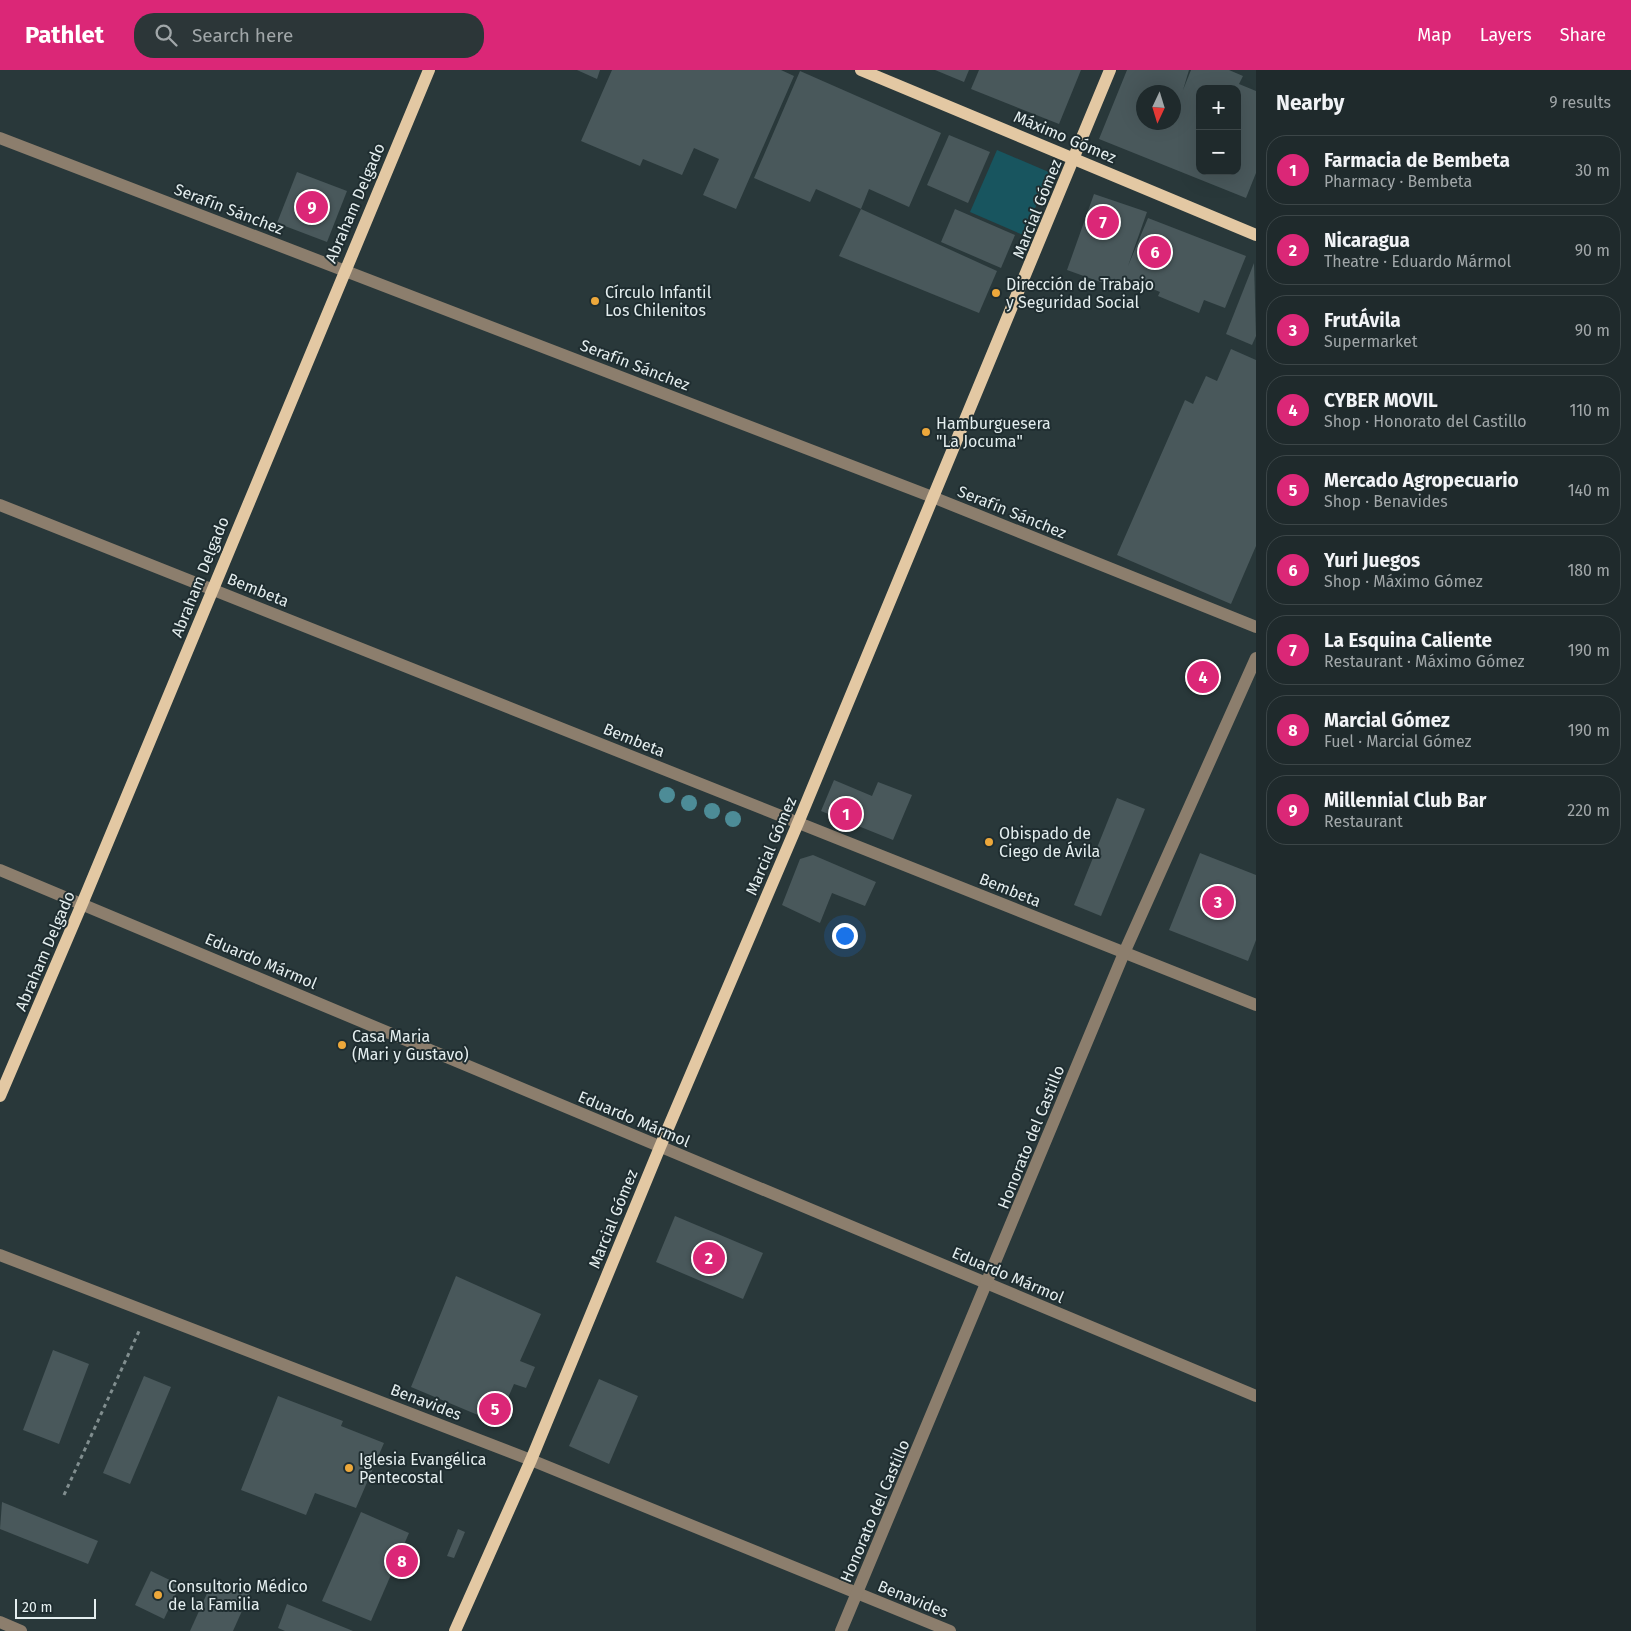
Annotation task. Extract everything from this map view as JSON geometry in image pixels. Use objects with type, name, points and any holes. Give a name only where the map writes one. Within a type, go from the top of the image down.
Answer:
[{"type":"main road","name":"Abraham Delgado","points":[[0,1096],[82,904],[429,70]]},
{"type":"main road","name":"Máximo Gómez","points":[[861,70],[1256,235]]},
{"type":"main road","name":"Marcial Gómez","points":[[455,1631],[531,1460],[660,1147],[935,498],[1110,70]]},
{"type":"street","name":"Serafín Sánchez","points":[[0,138],[935,498],[1256,627]]},
{"type":"street","name":"Bembeta","points":[[0,506],[1256,1005]]},
{"type":"street","name":"Honorato del Castillo","points":[[841,1631],[988,1284],[1124,953],[1256,658]]},
{"type":"street","name":"Eduardo Mármol","points":[[0,870],[1256,1396]]},
{"type":"street","name":"Benavides","points":[[0,1254],[147,1313],[531,1460],[950,1631]]},
{"type":"street","points":[[0,1622],[21,1631]]},
{"type":"path","points":[[64,1496],[147,1313]]},
{"type":"shaded area","points":[[997,150],[1051,173],[1023,235],[970,212]]},
{"type":"building","points":[[577,70],[600,70],[597,79]]},
{"type":"building","points":[[612,70],[781,70],[794,76],[736,209],[703,195],[719,159],[694,148],[682,175],[643,159],[640,166],[581,141]]},
{"type":"building","points":[[935,70],[969,70],[964,82]]},
{"type":"building","points":[[979,70],[1081,70],[1059,124],[971,89]]},
{"type":"building","points":[[1127,70],[1189,70],[1183,90],[1191,70],[1229,70],[1243,76],[1239,84],[1256,91],[1256,173],[1246,198],[1099,139]]},
{"type":"building","points":[[800,71],[941,133],[909,207],[869,189],[861,209],[816,189],[810,202],[754,178]]},
{"type":"building","points":[[949,135],[990,152],[968,203],[927,185]]},
{"type":"building","points":[[297,172],[347,191],[327,242],[277,223]]},
{"type":"building","points":[[1094,194],[1147,212],[1128,266],[1148,218],[1246,256],[1225,308],[1204,300],[1199,313],[1158,296],[1160,292],[1124,277],[1120,289],[1067,270]]},
{"type":"building","points":[[861,209],[997,271],[979,313],[839,256]]},
{"type":"building","points":[[955,209],[1015,235],[1001,268],[941,242]]},
{"type":"building","points":[[1254,263],[1256,336],[1252,345],[1226,334]]},
{"type":"building","points":[[1231,349],[1256,360],[1256,546],[1231,604],[1117,555],[1185,400],[1193,404],[1206,376],[1217,381]]},
{"type":"building","points":[[834,780],[872,796],[878,782],[912,795],[893,840],[821,811]]},
{"type":"building","points":[[1117,798],[1145,809],[1101,916],[1074,905]]},
{"type":"building","points":[[1200,853],[1256,875],[1256,940],[1248,961],[1169,930]]},
{"type":"building","points":[[813,855],[876,882],[865,906],[832,893],[820,923],[782,905],[800,859]]},
{"type":"building","points":[[675,1216],[763,1253],[743,1299],[656,1262]]},
{"type":"building","points":[[456,1276],[541,1314],[520,1361],[535,1367],[526,1388],[514,1384],[497,1423],[411,1387]]},
{"type":"building","points":[[53,1350],[89,1364],[59,1444],[23,1430]]},
{"type":"building","points":[[144,1376],[171,1387],[130,1484],[103,1473]]},
{"type":"building","points":[[599,1379],[638,1396],[609,1464],[569,1446]]},
{"type":"building","points":[[278,1396],[343,1421],[341,1426],[384,1443],[356,1508],[315,1493],[306,1515],[241,1490]]},
{"type":"building","points":[[2,1502],[98,1541],[88,1564],[0,1529]]},
{"type":"building","points":[[361,1512],[409,1533],[371,1621],[322,1601]]},
{"type":"building","points":[[458,1529],[465,1532],[454,1558],[447,1556]]},
{"type":"building","name":"Consultorio Médico de la Familia","points":[[151,1571],[180,1585],[164,1619],[135,1605]]},
{"type":"building","points":[[214,1578],[250,1593],[233,1631],[190,1631]]},
{"type":"building","points":[[287,1604],[353,1631],[285,1631],[278,1628]]},
{"type":"place","name":"Millennial Club Bar","points":[[312,207]]},
{"type":"place","name":"La Esquina Caliente","points":[[1103,222]]},
{"type":"place","name":"Yuri Juegos","points":[[1155,252]]},
{"type":"place","name":"Dirección de Trabajo y Seguridad Social","points":[[996,293]]},
{"type":"place","name":"Círculo Infantil Los Chilenitos","points":[[595,301]]},
{"type":"place","name":"Hamburguesera \"La Jocuma\"","points":[[926,432]]},
{"type":"place","name":"CYBER MOVIL","points":[[1203,677]]},
{"type":"place","name":"Farmacia de Bembeta","points":[[846,814]]},
{"type":"place","name":"Obispado de Ciego de Ávila","points":[[989,842]]},
{"type":"place","name":"FrutÁvila","points":[[1218,902]]},
{"type":"place","name":"Casa Maria (Mari y Gustavo)","points":[[342,1045]]},
{"type":"place","name":"Nicaragua","points":[[709,1258]]},
{"type":"place","name":"Mercado Agropecuario","points":[[495,1409]]},
{"type":"place","name":"Iglesia Evangélica Pentecostal","points":[[349,1468]]},
{"type":"place","name":"Marcial Gómez","points":[[402,1561]]},
{"type":"place","name":"Consultorio Médico de la Familia","points":[[158,1595]]}]
